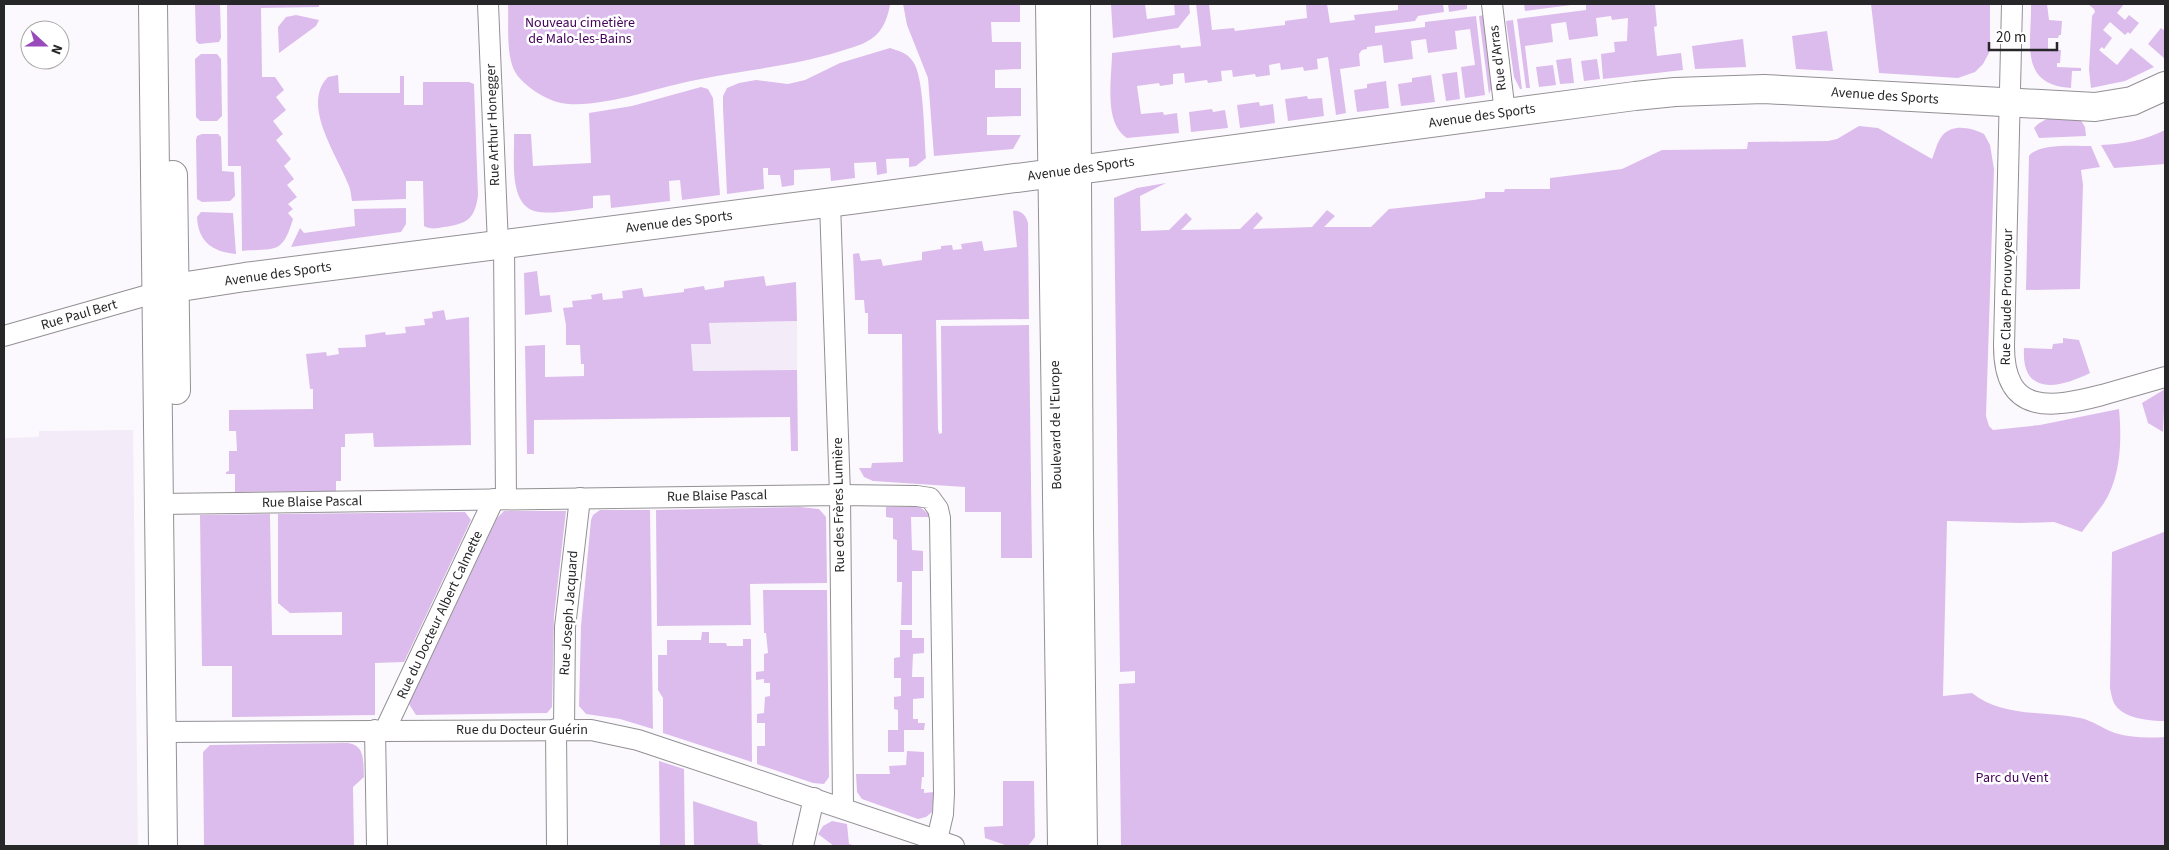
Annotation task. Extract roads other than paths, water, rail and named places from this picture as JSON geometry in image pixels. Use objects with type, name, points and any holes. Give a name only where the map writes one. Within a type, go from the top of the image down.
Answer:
[{"type":"street","points":[[153,4],[165,291]]},
{"type":"street","points":[[171,4],[165,291],[167,504],[170,732],[180,846]]},
{"type":"street","name":"Rue Arthur Honegger","points":[[488,4],[501,245]]},
{"type":"street","name":"Boulevard de l'Europe","points":[[1050,4],[1064,172],[1083,846]]},
{"type":"street","name":"Boulevard de l'Europe","points":[[1062,846],[1064,172],[1076,4]]},
{"type":"street","name":"Rue d'Arras","points":[[1492,4],[1505,112]]},
{"type":"street","name":"Rue Claude Prouvoyeur","points":[[2012,4],[2004,346],[2006,375],[2020,394],[2046,404],[2075,402],[2165,377]]},
{"type":"street","name":"Avenue des Sports","points":[[165,291],[245,277],[830,203],[1505,112],[1645,95],[1748,89],[2009,104],[2106,106],[2132,101],[2165,86]]},
{"type":"street","name":"Rue des Frères Lumière","points":[[830,203],[840,495],[842,807]]},
{"type":"street","name":"Rue du Docteur Albert Calmette","points":[[380,730],[500,499],[501,245]]},
{"type":"street","name":"Rue Paul Bert","points":[[4,336],[165,291]]},
{"type":"street","name":"Rue Blaise Pascal","points":[[167,504],[840,495],[922,496],[930,498],[938,509],[944,799],[942,821],[945,843]]},
{"type":"street","name":"Rue Joseph Jacquard","points":[[557,846],[560,729],[566,627],[580,498]]},
{"type":"street","points":[[377,846],[380,730]]},
{"type":"street","name":"Rue du Docteur Guérin","points":[[170,732],[591,730],[627,737],[842,807],[945,843]]},
{"type":"street","points":[[163,846],[170,732]]},
{"type":"street","points":[[802,846],[814,798]]},
{"type":"park label","name":"Nouveau cimetière de Malo-les-Bains","points":[[580,32]]},
{"type":"park label","name":"Parc du Vent","points":[[2012,778]]}]
